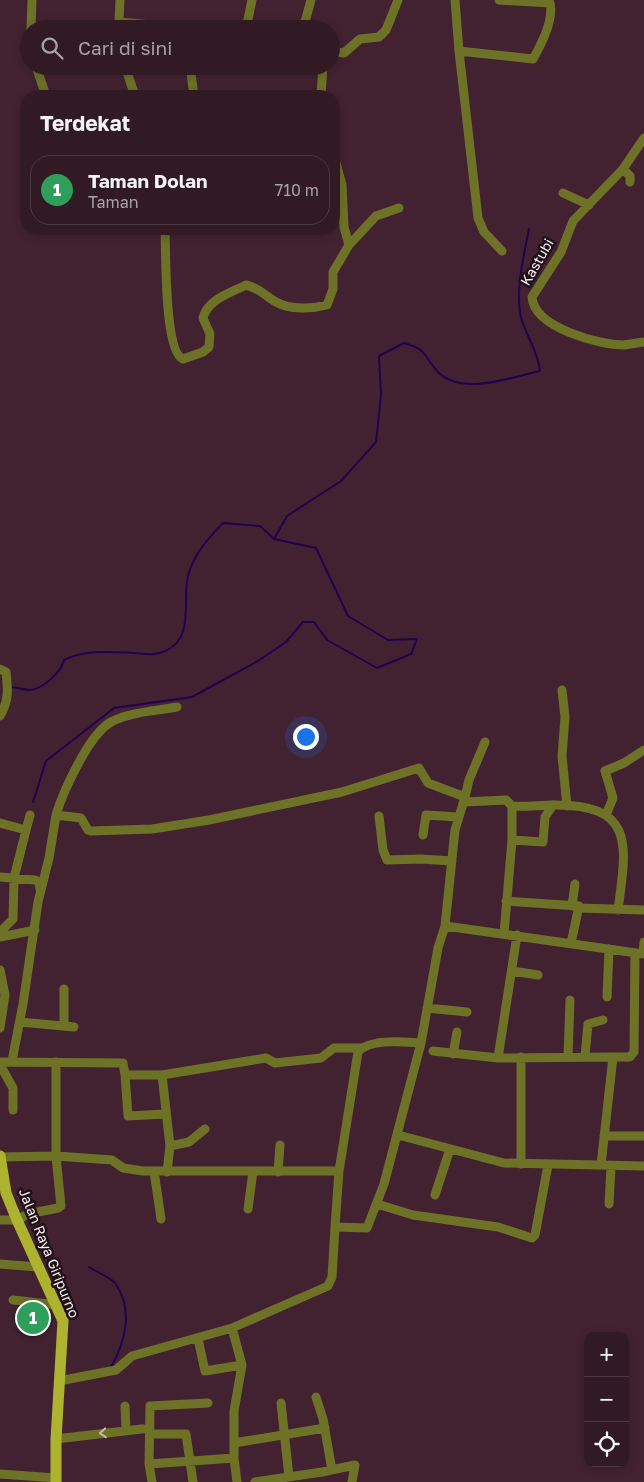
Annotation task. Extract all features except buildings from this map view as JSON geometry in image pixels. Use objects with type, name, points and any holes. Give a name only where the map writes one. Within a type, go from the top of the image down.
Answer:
[{"type":"main road","name":"Jalan Raya Giripurno","points":[[0,1156],[6,1193],[16,1220],[57,1304],[63,1321],[64,1331],[56,1439],[56,1480]]},
{"type":"street","points":[[31,20],[32,0]]},
{"type":"street","points":[[119,20],[120,0]]},
{"type":"street","points":[[248,20],[252,0]]},
{"type":"street","points":[[305,20],[311,0]]},
{"type":"street","points":[[340,52],[344,52],[360,39],[380,37],[386,30],[398,0]]},
{"type":"street","points":[[455,0],[478,218],[484,232],[502,251]]},
{"type":"street","points":[[459,52],[533,59],[551,11],[550,3],[499,0]]},
{"type":"street","points":[[39,75],[44,90]]},
{"type":"street","points":[[128,75],[133,90]]},
{"type":"street","points":[[191,75],[193,90]]},
{"type":"street","points":[[321,90],[322,75]]},
{"type":"street","name":"Kastubi","points":[[644,138],[641,148],[573,221],[561,252],[532,298],[534,305],[541,315],[557,327],[575,335],[624,345],[644,342]]},
{"type":"street","points":[[622,169],[630,176],[630,182]]},
{"type":"street","points":[[340,178],[344,227],[350,245]]},
{"type":"street","points":[[563,193],[589,204]]},
{"type":"street","points":[[165,235],[168,317],[177,354],[183,359],[203,352],[209,347],[210,334],[203,318],[212,303],[246,285],[258,288],[282,304],[307,308],[327,305],[333,289],[333,272],[350,245],[376,216],[399,208]]},
{"type":"street","points":[[0,669],[5,670],[8,690],[7,703],[0,716]]},
{"type":"street","points":[[562,690],[565,718],[562,756],[567,806]]},
{"type":"street","points":[[14,1110],[13,1088],[3,1062],[20,1022],[40,893],[49,858],[56,815],[65,788],[90,745],[108,724],[128,716],[176,707]]},
{"type":"street","points":[[335,1228],[366,1228],[377,1204],[398,1135],[421,1043],[438,948],[445,926],[458,816],[469,780],[485,742]]},
{"type":"street","points":[[606,814],[613,798],[605,770],[624,763],[644,750]]},
{"type":"street","points":[[56,815],[81,818],[88,830],[91,831],[152,829],[342,792],[417,768],[421,770],[428,783],[464,800],[506,800],[512,806],[535,808],[553,805],[567,806],[585,808],[606,814],[618,828],[625,845],[618,910]]},
{"type":"street","points":[[512,840],[542,843],[545,816],[553,805]]},
{"type":"street","points":[[504,934],[512,840],[512,806]]},
{"type":"street","points":[[0,932],[14,919],[16,878],[30,815]]},
{"type":"street","points":[[423,835],[426,815],[458,816]]},
{"type":"street","points":[[379,816],[383,850],[387,860],[421,859],[452,861]]},
{"type":"street","points":[[0,823],[26,830]]},
{"type":"street","points":[[0,878],[16,878],[39,882],[40,893]]},
{"type":"street","points":[[571,943],[578,905],[575,884]]},
{"type":"street","points":[[506,901],[578,905],[618,910],[644,910]]},
{"type":"street","points":[[445,926],[641,954]]},
{"type":"street","points":[[0,938],[34,930]]},
{"type":"street","points":[[498,1058],[517,935]]},
{"type":"street","points":[[433,1051],[498,1058],[630,1057],[634,1052],[641,954],[644,942]]},
{"type":"street","points":[[607,997],[609,949]]},
{"type":"street","points":[[0,970],[6,996],[0,1028]]},
{"type":"street","points":[[512,971],[538,975]]},
{"type":"street","points":[[64,989],[64,1026]]},
{"type":"street","points":[[568,1057],[570,1000]]},
{"type":"street","points":[[427,1008],[467,1012]]},
{"type":"street","points":[[585,1056],[588,1024],[603,1020]]},
{"type":"street","points":[[20,1022],[74,1027]]},
{"type":"street","points":[[454,1054],[457,1032]]},
{"type":"street","points":[[125,1075],[162,1075],[266,1058],[275,1063],[321,1058],[334,1048],[361,1048],[386,1042],[421,1043]]},
{"type":"street","points":[[59,1381],[116,1370],[132,1356],[232,1328],[328,1286],[332,1277],[339,1171],[358,1052],[361,1048]]},
{"type":"street","points":[[521,1057],[521,1164]]},
{"type":"street","points":[[601,1165],[612,1057]]},
{"type":"street","points":[[3,1062],[123,1063],[128,1116],[166,1114]]},
{"type":"street","points":[[0,1220],[16,1220],[30,1213],[61,1206],[56,1156],[56,1062]]},
{"type":"street","points":[[162,1075],[170,1146],[167,1172]]},
{"type":"street","points":[[170,1146],[189,1142],[205,1129]]},
{"type":"street","points":[[398,1135],[504,1163],[644,1166]]},
{"type":"street","points":[[604,1136],[644,1136]]},
{"type":"street","points":[[278,1172],[280,1145]]},
{"type":"street","points":[[435,1195],[450,1149]]},
{"type":"street","points":[[0,1156],[56,1156],[112,1160],[123,1168],[132,1170],[167,1172],[339,1171]]},
{"type":"street","points":[[377,1204],[420,1216],[498,1227],[532,1238],[535,1235],[548,1165]]},
{"type":"street","points":[[609,1204],[611,1166]]},
{"type":"street","points":[[154,1171],[160,1218]]},
{"type":"street","points":[[248,1210],[253,1171]]},
{"type":"street","points":[[0,1264],[38,1267]]},
{"type":"street","points":[[13,1300],[57,1304]]},
{"type":"street","points":[[232,1328],[242,1365],[234,1411],[234,1458],[237,1482]]},
{"type":"street","points":[[198,1338],[205,1370],[242,1365]]},
{"type":"street","points":[[316,1397],[325,1428],[332,1470]]},
{"type":"street","points":[[152,1482],[149,1464],[153,1431],[151,1406],[208,1403]]},
{"type":"street","points":[[280,1403],[290,1479]]},
{"type":"street","points":[[125,1406],[126,1431]]},
{"type":"street","points":[[234,1443],[325,1428]]},
{"type":"street","points":[[56,1439],[126,1431],[186,1434],[193,1482]]},
{"type":"street","points":[[149,1464],[234,1458]]},
{"type":"street","points":[[255,1482],[290,1479],[355,1465],[352,1482]]},
{"type":"street","points":[[0,1474],[56,1480]]},
{"type":"waterway","points":[[33,802],[46,761],[114,708],[192,697],[258,661],[286,642],[303,622],[314,622],[327,640],[377,668],[411,654],[417,639],[388,640],[348,616],[316,548],[274,539],[287,516],[341,481],[376,442],[381,395],[379,356],[404,343],[421,350],[437,371],[447,379],[459,383],[487,383],[540,371],[537,358],[524,328],[519,300],[519,287],[529,229]]},
{"type":"waterway","points":[[10,687],[30,690],[40,687],[55,675],[64,660],[72,656],[108,652],[157,654],[165,651],[180,638],[184,628],[188,576],[194,560],[223,523],[260,526],[274,539]]},
{"type":"waterway","points":[[89,1267],[115,1283],[121,1293],[124,1304],[126,1315],[123,1337],[111,1367]]},
{"type":"place","name":"Taman Dolan","points":[[33,1318]]}]
